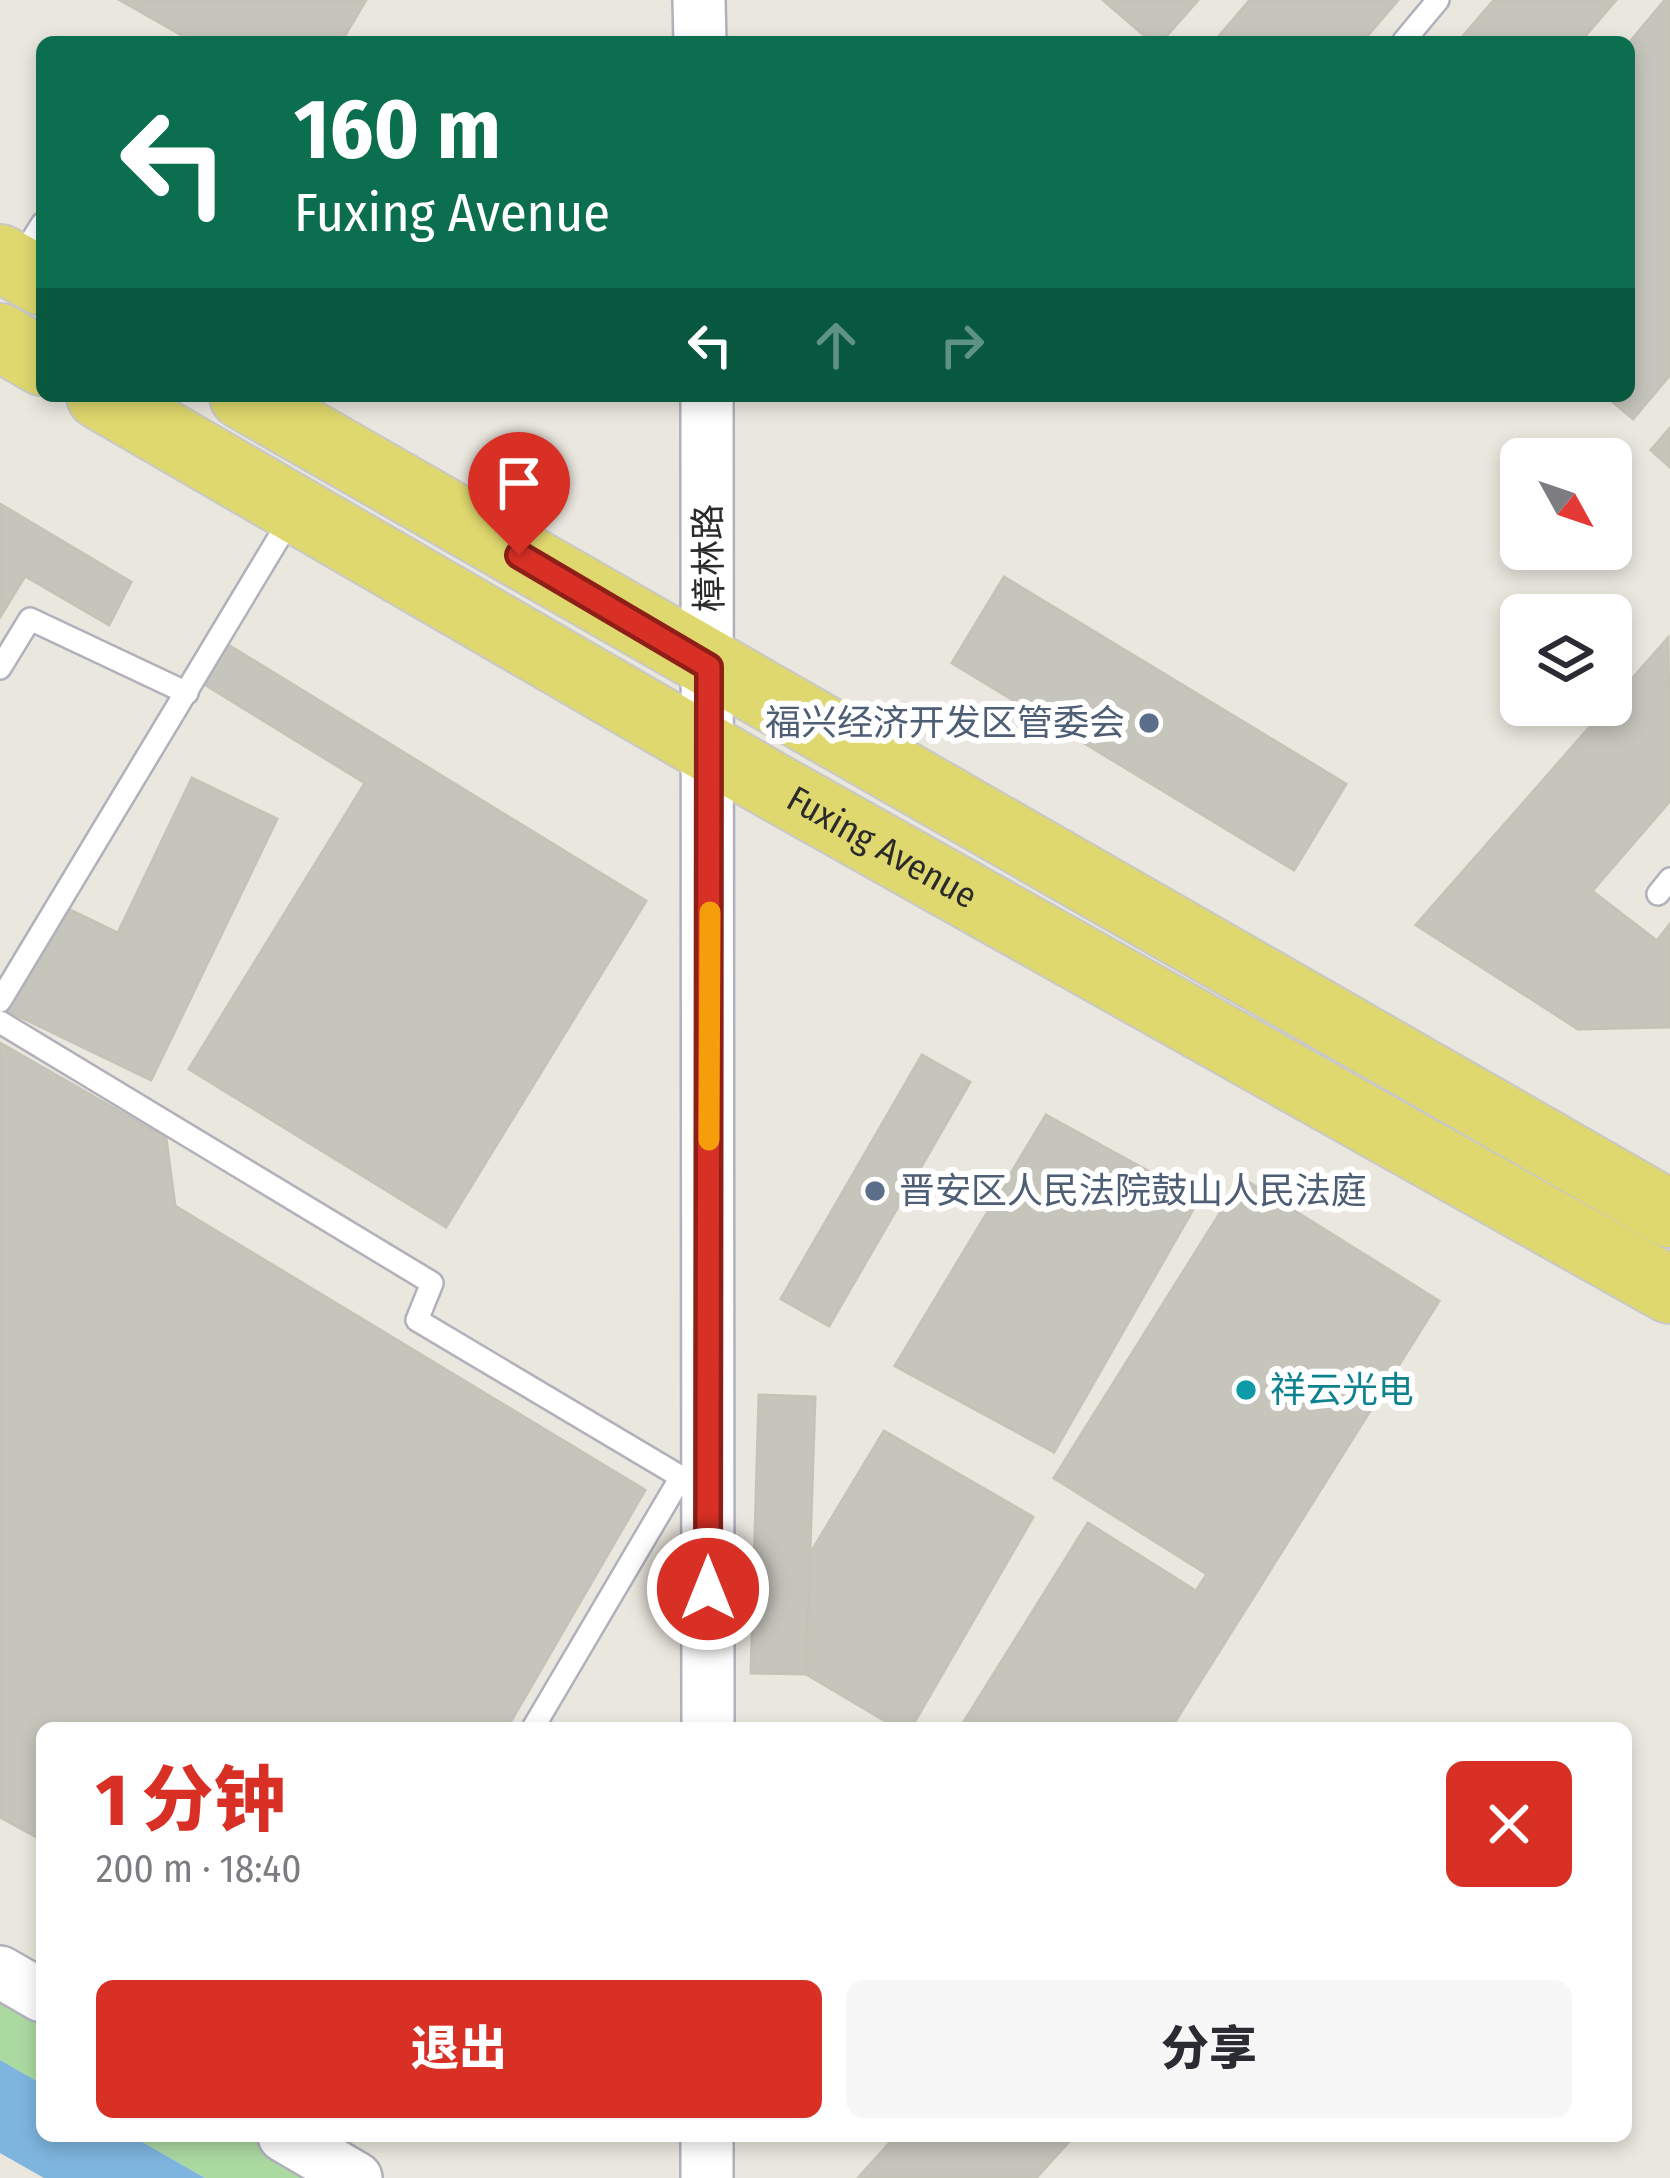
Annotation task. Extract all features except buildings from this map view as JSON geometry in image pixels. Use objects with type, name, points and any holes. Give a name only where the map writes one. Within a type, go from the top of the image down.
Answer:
[{"type":"main road","points":[[0,337],[36,358]]},
{"type":"main road","name":"Fuxing Avenue","points":[[110,402],[706,746],[1670,1290]]},
{"type":"main road","name":"Fuxing Avenue","points":[[253,402],[1670,1214]]},
{"type":"street","points":[[699,0],[700,36]]},
{"type":"street","name":"樟林路","points":[[706,402],[708,1722]]},
{"type":"street","points":[[0,1972],[36,1993]]},
{"type":"street","points":[[294,2142],[356,2178]]},
{"type":"street","points":[[707,2142],[707,2178]]},
{"type":"lane","points":[[1407,36],[1438,0]]},
{"type":"lane","points":[[0,1001],[295,510]]},
{"type":"lane","points":[[0,668],[30,619],[187,693]]},
{"type":"lane","points":[[0,1022],[432,1282],[417,1321],[681,1477],[537,1722]]},
{"type":"green space","points":[[0,1983],[36,2004],[36,2081],[0,2060]]},
{"type":"green space","points":[[142,2142],[273,2142],[336,2178],[205,2178]]},
{"type":"water","points":[[0,2060],[36,2081],[36,2142],[142,2142],[205,2178],[44,2178],[0,2153]]},
{"type":"slow traffic","points":[[709,1140],[710,912]]},
{"type":"place","name":"福兴经济开发区管委会","points":[[1149,723]]},
{"type":"place","name":"晋安区人民法院鼓山人民法庭","points":[[875,1191]]},
{"type":"place","name":"祥云光电","points":[[1246,1390]]},
{"type":"route","points":[[519,555],[709,667],[708,1589]]}]
